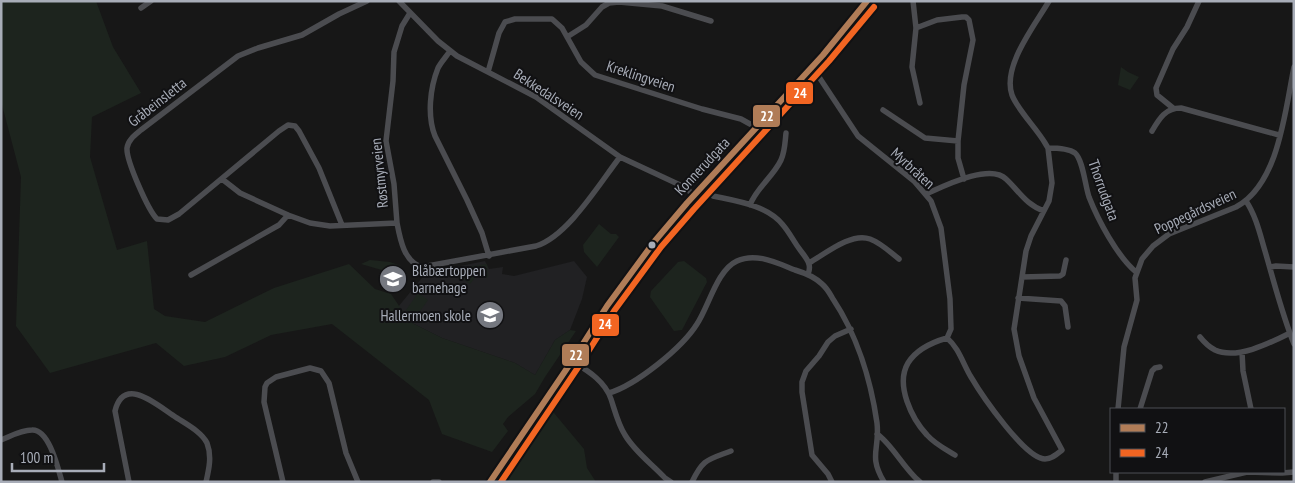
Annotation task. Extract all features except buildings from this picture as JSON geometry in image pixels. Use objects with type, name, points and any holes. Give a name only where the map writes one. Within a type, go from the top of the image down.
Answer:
[{"type":"main road","name":"Konnerudgata","points":[[490,482],[607,306],[641,259],[695,194],[811,68],[867,1]]},
{"type":"main road","name":"Konnerudgata","points":[[496,482],[562,383],[572,361]]},
{"type":"street","points":[[142,8],[151,1]]},
{"type":"street","name":"Gråbeinsletta","points":[[342,225],[319,168],[295,126],[288,125],[279,131],[222,179],[168,220],[157,219],[150,211],[132,167],[128,146],[132,138],[141,130],[238,56],[302,35],[367,1]]},
{"type":"street","name":"Bekkedalsveien","points":[[399,1],[450,51],[536,97],[620,157],[695,194]]},
{"type":"street","points":[[913,1],[916,28],[912,62],[920,103]]},
{"type":"street","points":[[956,455],[934,442],[916,422],[909,410],[905,393],[906,370],[910,361],[930,345],[947,338],[956,347],[968,373],[989,407],[1029,451],[1038,458],[1045,459],[1053,457],[1062,450],[1034,398],[1019,356],[1014,328],[1026,251],[1031,236],[1049,201],[1052,184],[1048,148],[1013,96],[1011,86],[1012,70],[1017,55],[1050,1]]},
{"type":"street","points":[[1199,1],[1187,27],[1173,49],[1156,88],[1157,94],[1173,108],[1187,109],[1279,135]]},
{"type":"street","points":[[567,37],[586,25],[602,7],[609,3],[619,2],[662,6],[711,21]]},
{"type":"street","name":"Røstmyrveien","points":[[222,179],[234,190],[288,216],[310,223],[342,225],[397,223],[394,184],[386,141],[393,81],[394,52],[402,26],[410,13]]},
{"type":"street","points":[[916,28],[937,20],[962,17],[966,17],[969,20],[973,40],[964,85],[958,142],[958,158],[964,179]]},
{"type":"street","name":"Kreklingveien","points":[[488,72],[501,27],[507,21],[548,18],[558,23],[581,62],[595,75],[741,119],[756,128]]},
{"type":"street","points":[[450,51],[438,68],[435,78],[430,109],[431,124],[437,142],[482,233],[489,256]]},
{"type":"street","name":"Poppegårdsveien","points":[[1136,272],[1145,253],[1160,239],[1236,207],[1246,201],[1257,190],[1265,179],[1273,159],[1294,67]]},
{"type":"street","name":"Myrbråten","points":[[811,68],[820,77],[858,136],[914,181],[926,194],[937,213],[944,243],[952,321],[947,338]]},
{"type":"street","points":[[1152,131],[1160,118],[1173,108]]},
{"type":"street","points":[[883,110],[926,138],[958,142]]},
{"type":"street","points":[[750,205],[756,192],[780,162],[786,133]]},
{"type":"street","name":"Thorrudgata","points":[[1048,148],[1069,150],[1076,154],[1098,218],[1126,263],[1136,272]]},
{"type":"street","points":[[397,223],[404,248],[411,261],[418,266],[489,256],[536,246],[553,238],[574,218],[620,157]]},
{"type":"street","points":[[926,194],[964,179],[992,173],[1005,177],[1028,204],[1044,211]]},
{"type":"street","points":[[713,196],[750,205],[761,209],[779,220],[809,263],[808,274]]},
{"type":"street","points":[[1246,201],[1253,212],[1294,344]]},
{"type":"street","points":[[190,275],[279,225],[288,216]]},
{"type":"street","points":[[809,263],[842,243],[858,237],[869,239],[899,259]]},
{"type":"street","points":[[609,393],[630,383],[681,346],[698,322],[722,276],[733,263],[755,257],[777,263],[808,274],[825,286],[851,329],[859,350],[876,421],[875,462],[880,482]]},
{"type":"street","points":[[1022,277],[1060,276],[1063,274],[1066,260]]},
{"type":"street","points":[[1270,267],[1294,267]]},
{"type":"street","points":[[1118,408],[1126,341],[1137,300],[1136,272]]},
{"type":"street","points":[[1018,298],[1061,301],[1065,306],[1068,327]]},
{"type":"street","points":[[832,482],[828,474],[812,455],[802,382],[806,371],[828,342],[835,336],[851,329]]},
{"type":"street","points":[[1200,337],[1208,346],[1217,350],[1242,352],[1264,346],[1290,333]]},
{"type":"street","points":[[1242,352],[1243,371],[1250,408]]},
{"type":"street","points":[[572,361],[597,378],[609,393],[620,425],[628,440],[671,482]]},
{"type":"street","points":[[1140,408],[1152,371],[1160,367]]},
{"type":"street","points":[[283,482],[265,406],[264,391],[267,383],[276,377],[310,368],[321,371],[327,378],[346,453],[358,482]]},
{"type":"street","points":[[129,482],[115,411],[118,401],[122,397],[133,393],[151,400],[205,440],[209,448],[210,460],[206,482]]},
{"type":"street","points":[[1,440],[26,431],[41,432],[46,439],[62,482]]},
{"type":"street","points":[[877,434],[907,470],[920,482]]},
{"type":"street","points":[[692,482],[701,464],[731,452]]},
{"type":"street","points":[[878,472],[884,482]]},
{"type":"street","points":[[1205,482],[1243,473]]},
{"type":"street","points":[[432,482],[439,482]]},
{"type":"shaded area","points":[[1,1],[96,1],[113,47],[141,93],[92,117],[90,157],[117,250],[147,241],[154,309],[165,316],[205,322],[274,288],[349,264],[375,289],[391,294],[410,322],[442,338],[515,363],[535,375],[555,340],[570,330],[576,331],[535,394],[508,417],[503,424],[508,431],[492,452],[442,434],[429,400],[332,324],[271,335],[225,357],[184,366],[156,343],[50,373],[16,326],[21,177],[1,101]]},
{"type":"shaded area","points":[[1121,67],[1139,77],[1130,90],[1118,85]]},
{"type":"shaded area","points":[[599,224],[611,234],[616,234],[619,237],[597,267],[584,252],[583,245]]},
{"type":"shaded area","points":[[370,260],[390,262],[401,266],[392,273],[361,264]]},
{"type":"shaded area","name":"Hallermoen skole","points":[[485,261],[489,269],[503,267],[502,274],[514,276],[574,261],[587,277],[582,299],[570,330],[555,340],[535,375],[515,363],[442,338],[410,322],[398,307],[426,273]]},
{"type":"shaded area","points":[[684,261],[706,278],[707,282],[682,330],[674,331],[650,297],[651,291],[678,262]]},
{"type":"shaded area","points":[[487,264],[488,277],[486,278],[479,273],[470,284],[454,272],[457,268]]},
{"type":"shaded area","points":[[418,293],[428,300],[416,317],[406,310]]},
{"type":"shaded area","points":[[549,407],[584,449],[587,468],[596,482],[502,482]]},
{"type":"transit line","name":"22","points":[[490,482],[607,306],[654,242],[687,203],[823,55],[867,1]]},
{"type":"transit line","name":"24","points":[[501,482],[614,311],[661,247],[829,61],[874,7]]},
{"type":"place","name":"Blåbærtoppen barnehage","points":[[393,279]]},
{"type":"place","name":"Hallermoen skole","points":[[490,315]]}]
